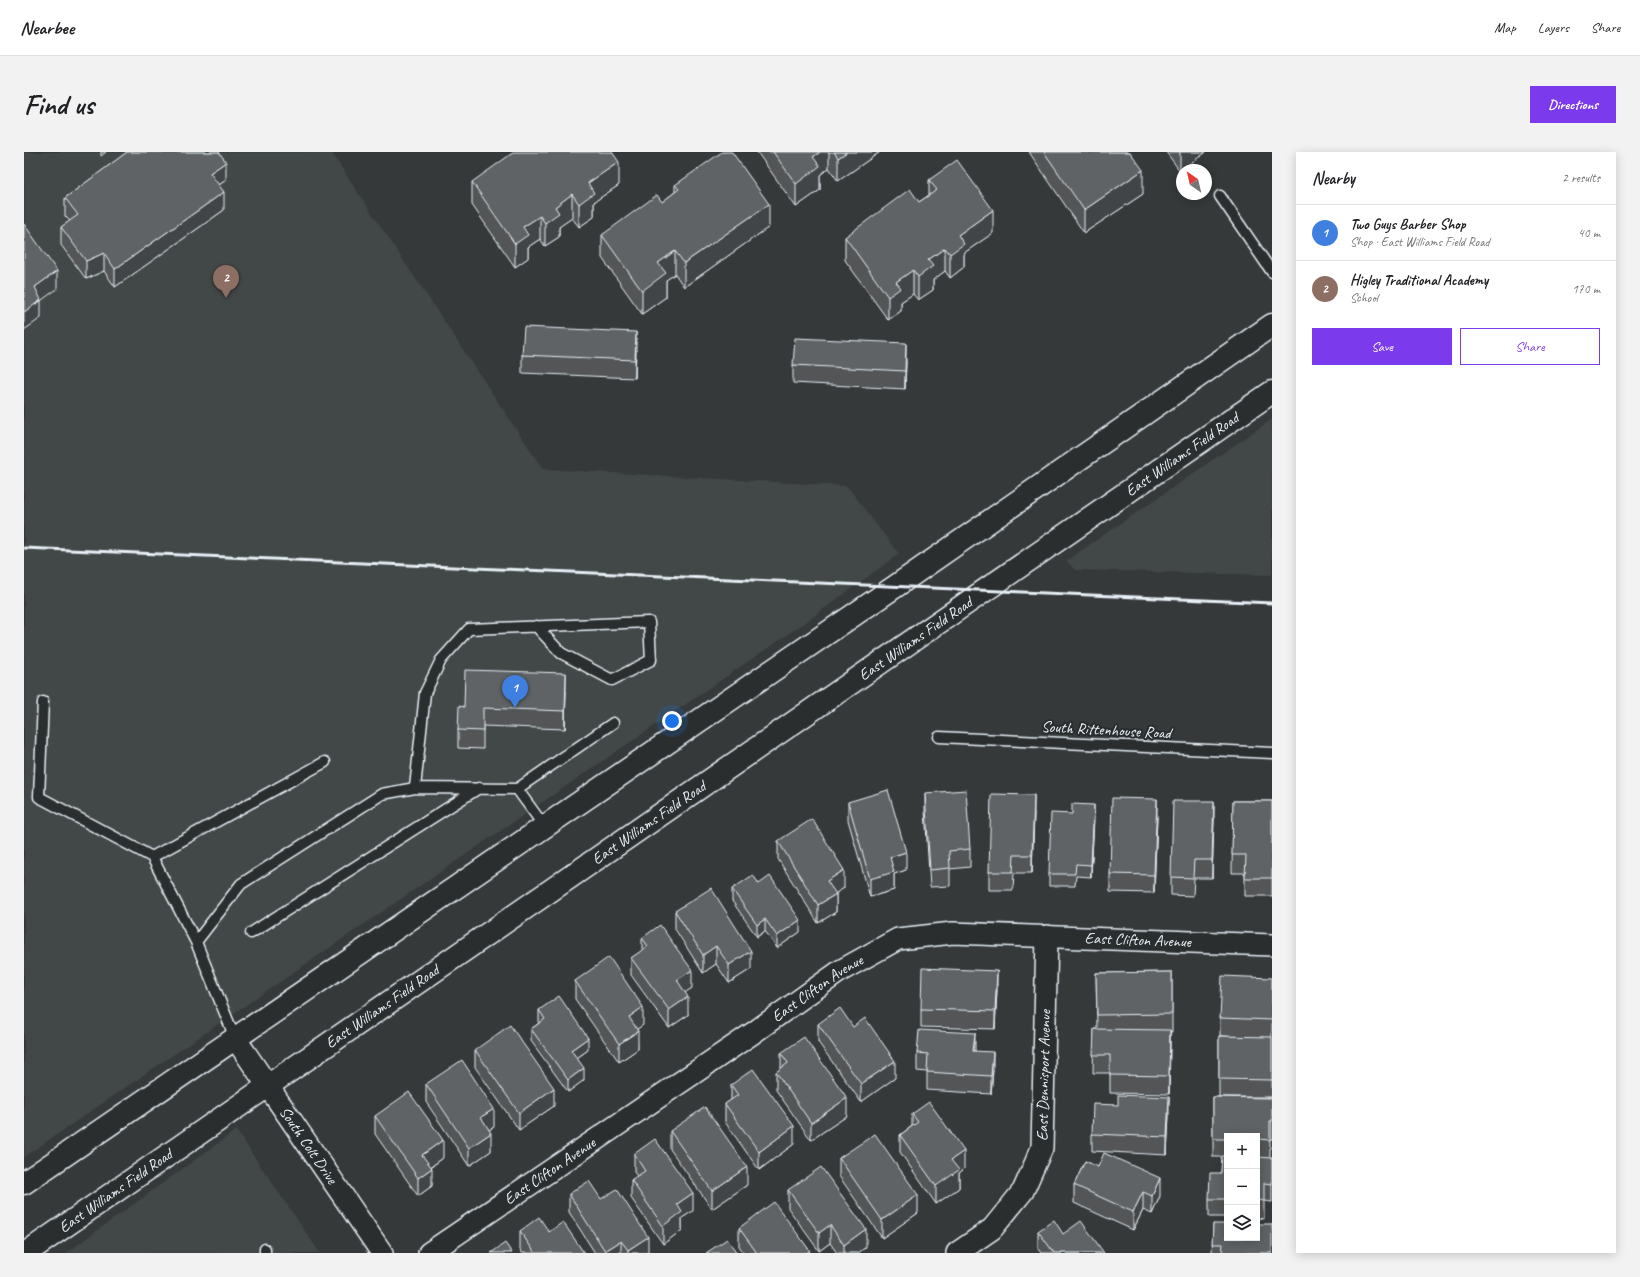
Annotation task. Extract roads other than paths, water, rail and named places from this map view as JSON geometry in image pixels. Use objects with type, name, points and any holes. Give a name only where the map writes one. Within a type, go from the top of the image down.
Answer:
[{"type":"main road","points":[[24,1183],[896,586],[1272,325]]},
{"type":"main road","name":"East Williams Field Road","points":[[26,1253],[1272,392]]},
{"type":"street","name":"East Clifton Avenue","points":[[429,1253],[753,1033],[840,971],[898,939],[953,933],[1272,945]]},
{"type":"street","name":"East Dennisport Avenue","points":[[957,1253],[992,1229],[1022,1192],[1042,1148],[1047,936]]},
{"type":"street","name":"South Colt Drive","points":[[235,1038],[382,1253]]},
{"type":"lane","points":[[1220,196],[1272,272]]},
{"type":"lane","points":[[415,788],[426,693],[441,660],[469,629],[536,626],[649,622],[651,660],[612,680],[561,653],[536,626]]},
{"type":"lane","points":[[43,702],[39,797],[152,857],[196,942],[235,1038]]},
{"type":"lane","points":[[196,942],[241,884],[382,794],[415,788],[517,789],[613,723]]},
{"type":"lane","name":"South Rittenhouse Road","points":[[939,737],[1272,753]]},
{"type":"lane","points":[[152,857],[325,762]]},
{"type":"lane","points":[[251,933],[479,788]]},
{"type":"lane","points":[[517,789],[544,826]]},
{"type":"railway","points":[[24,548],[1272,603]]},
{"type":"place","name":"Higley Traditional Academy","points":[[226,298]]},
{"type":"place","name":"Two Guys Barber Shop","points":[[515,708]]}]
